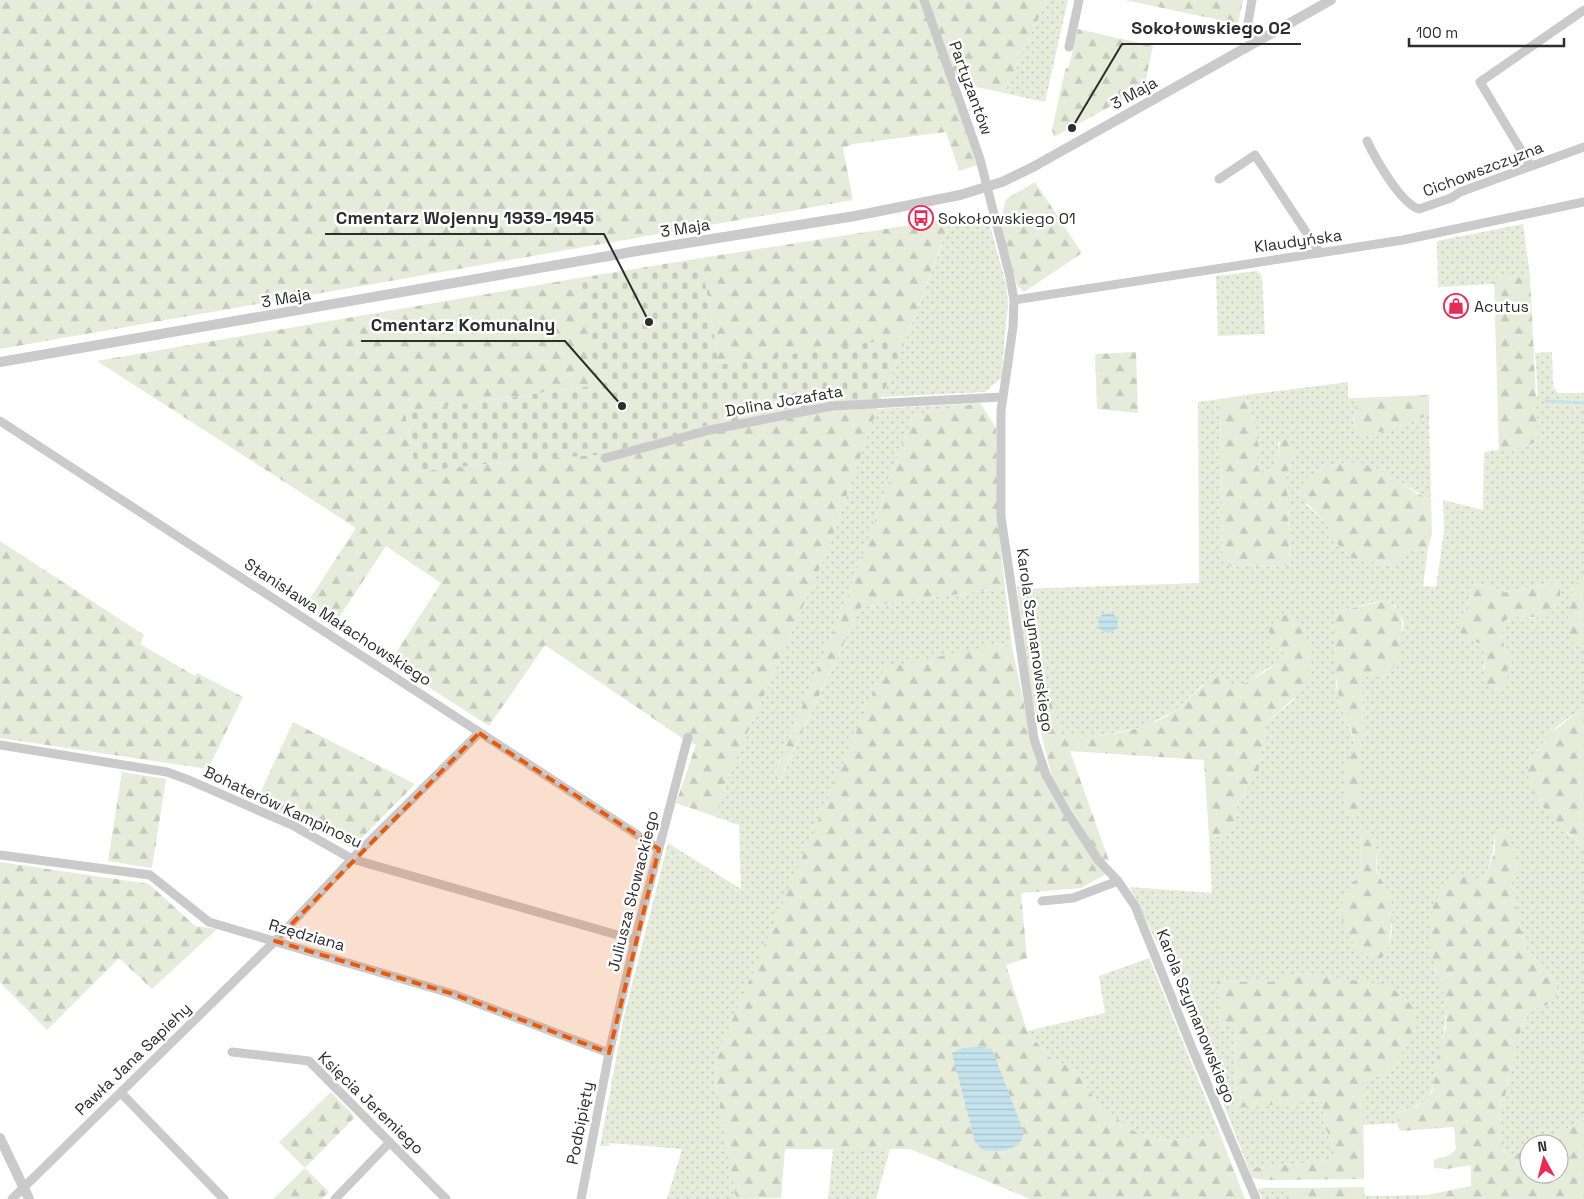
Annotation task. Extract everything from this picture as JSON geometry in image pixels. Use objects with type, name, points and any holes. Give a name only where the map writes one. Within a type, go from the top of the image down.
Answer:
[{"type":"street","name":"Partyzantów","points":[[924,0],[980,159],[987,186]]},
{"type":"street","points":[[1069,47],[1079,0]]},
{"type":"street","points":[[1252,0],[1248,23],[1257,42]]},
{"type":"street","name":"3 Maja","points":[[0,362],[646,250],[855,216],[956,196],[1002,182],[1033,167],[1331,0]]},
{"type":"street","points":[[1530,166],[1480,82],[1584,10]]},
{"type":"street","name":"Cichowszczyzna","points":[[1366,141],[1373,155],[1408,203],[1419,209],[1584,147]]},
{"type":"street","points":[[1219,179],[1255,155],[1320,254]]},
{"type":"street","name":"Karola Szymanowskiego","points":[[987,186],[1014,300],[1010,359],[1002,397],[1001,517],[1034,739],[1046,775],[1067,812],[1098,860],[1118,881],[1135,906],[1192,1048],[1256,1199]]},
{"type":"street","name":"Klaudyńska","points":[[1014,300],[1403,240],[1584,202]]},
{"type":"street","name":"Dolina Jozafata","points":[[606,458],[718,428],[832,406],[1002,397]]},
{"type":"street","name":"Stanisława Małachowskiego","points":[[0,421],[658,849]]},
{"type":"street","name":"Pawła Jana Sapiehy","points":[[12,1199],[275,941],[352,859],[479,733]]},
{"type":"street","name":"Juliusza Słowackiego","points":[[609,1053],[635,940],[688,737]]},
{"type":"street","name":"Bohaterów Kampinosu","points":[[0,745],[167,772],[294,826],[352,859],[635,940]]},
{"type":"street","name":"Rzędziana","points":[[0,855],[150,875],[209,922],[452,994],[609,1053]]},
{"type":"street","points":[[1042,901],[1073,898],[1118,881]]},
{"type":"street","name":"Księcia Jeremiego","points":[[232,1052],[309,1061],[446,1199]]},
{"type":"street","name":"Podbipięty","points":[[581,1199],[609,1053]]},
{"type":"street","points":[[121,1093],[224,1199]]},
{"type":"street","points":[[0,1138],[28,1199]]},
{"type":"street","points":[[334,1199],[390,1142]]},
{"type":"highlighted area","points":[[479,733],[659,849],[609,1053],[453,994],[275,941]]},
{"type":"green space","points":[[0,0],[920,0],[980,164],[959,171],[946,132],[853,144],[843,148],[853,200],[0,349]]},
{"type":"green space","points":[[927,0],[1047,0],[1004,93],[957,83]]},
{"type":"green space","points":[[1047,0],[1068,0],[1045,102],[1004,93]]},
{"type":"green space","points":[[1125,0],[1243,0],[1238,24]]},
{"type":"green space","points":[[1078,29],[1153,46],[1144,88],[1054,137],[1052,130],[1065,70],[1069,66]]},
{"type":"green space","points":[[1035,182],[1082,253],[1024,292],[1017,285],[1007,253],[1003,232],[1003,210],[1006,199]]},
{"type":"green space","points":[[959,214],[988,218],[1006,284],[1008,303],[1001,378],[985,392],[882,397],[907,337],[949,224],[942,220]]},
{"type":"green space","points":[[942,220],[949,223],[907,337],[880,401],[826,554],[727,779],[716,817],[676,803],[696,745],[685,740],[545,645],[489,726],[390,662],[441,583],[386,546],[334,625],[305,606],[356,528],[97,361],[579,278],[598,385],[405,412],[416,472],[513,461],[724,365],[719,365],[701,258]]},
{"type":"green space","points":[[1523,224],[1530,276],[1494,278],[1494,284],[1438,287],[1437,241]]},
{"type":"green space","points":[[701,258],[719,365],[907,337],[880,401],[832,401],[733,418],[610,454],[513,461],[416,472],[405,412],[597,385],[579,278]]},
{"type":"green space","points":[[1257,271],[1262,276],[1265,334],[1218,336],[1216,276]]},
{"type":"green space","points":[[1530,276],[1538,440],[1529,445],[1499,452],[1494,278]]},
{"type":"green space","points":[[1136,352],[1138,413],[1097,409],[1095,354]]},
{"type":"green space","points":[[1552,352],[1553,387],[1558,393],[1584,393],[1584,712],[1560,724],[1529,760],[1568,834],[1584,845],[1584,1119],[1557,1134],[1519,1134],[1519,1153],[1508,1156],[1499,1137],[1500,1117],[1515,1051],[1525,1019],[1530,1010],[1547,1005],[1557,984],[1525,947],[1511,885],[1518,867],[1495,833],[1493,851],[1481,886],[1435,968],[1447,1005],[1447,1011],[1432,1090],[1427,1099],[1397,1113],[1397,1123],[1363,1125],[1363,1082],[1388,1071],[1413,1006],[1390,986],[1298,973],[1272,982],[1218,981],[1221,1024],[1234,1023],[1236,1107],[1322,1100],[1325,1126],[1335,1151],[1334,1158],[1330,1160],[1249,1169],[1175,980],[1130,887],[1212,893],[1209,837],[1223,836],[1233,830],[1237,803],[1258,773],[1267,722],[1294,700],[1309,654],[1271,643],[1287,655],[1282,663],[1266,669],[1245,685],[1237,687],[1230,685],[1223,678],[1201,686],[1176,710],[1144,727],[1093,737],[1063,737],[1041,676],[1028,681],[1017,586],[1022,589],[1199,583],[1198,402],[1220,399],[1223,566],[1290,565],[1287,477],[1293,455],[1291,442],[1278,442],[1276,462],[1272,470],[1263,473],[1258,469],[1259,447],[1246,395],[1348,382],[1348,398],[1359,398],[1353,421],[1359,434],[1389,431],[1429,415],[1431,499],[1376,469],[1349,463],[1334,465],[1317,472],[1306,505],[1325,522],[1341,549],[1351,558],[1388,565],[1396,562],[1407,550],[1428,548],[1423,586],[1436,587],[1444,532],[1443,500],[1483,510],[1484,452],[1520,447],[1538,393],[1535,353]],"holes":[[[1560,579],[1535,618],[1515,616],[1503,622],[1502,640],[1508,657],[1483,670],[1485,654],[1482,644],[1468,639],[1463,614],[1471,596],[1472,584],[1495,588],[1501,593],[1549,584]],[[1384,601],[1396,606],[1404,623],[1402,634],[1362,676],[1363,735],[1359,750],[1359,807],[1347,810],[1344,788],[1354,745],[1336,686],[1336,618],[1340,611]],[[1360,830],[1377,853],[1377,869],[1390,904],[1392,915],[1391,935],[1382,958],[1344,921],[1343,907],[1345,895],[1361,874]]]},
{"type":"green space","points":[[1246,395],[1259,447],[1258,469],[1263,473],[1269,472],[1273,468],[1276,464],[1279,446],[1284,435],[1291,442],[1293,455],[1287,477],[1290,565],[1223,566],[1220,399]]},
{"type":"green space","points":[[1429,395],[1429,415],[1389,431],[1359,434],[1356,430],[1354,416],[1359,398]]},
{"type":"green space","points":[[980,403],[913,415],[845,603],[773,777],[779,782],[861,607],[1005,588],[1012,647],[1001,644],[718,1053],[715,1078],[736,1199],[667,1199],[682,1149],[610,1143],[609,1146],[600,1146],[624,1016],[668,843],[741,889],[739,825],[716,817],[727,779],[826,554],[877,409]]},
{"type":"green space","points":[[980,403],[996,428],[998,522],[1005,588],[861,607],[779,781],[773,777],[845,603],[913,415]]},
{"type":"green space","points":[[1360,462],[1386,473],[1416,493],[1431,499],[1432,533],[1428,548],[1407,550],[1396,562],[1388,565],[1351,558],[1341,549],[1325,522],[1300,496],[1304,480],[1311,476],[1324,469],[1344,463]]},
{"type":"green space","points":[[0,541],[144,635],[140,644],[195,676],[197,673],[243,697],[208,769],[0,738]]},
{"type":"green space","points":[[1580,578],[1584,578],[1584,643],[1575,644],[1570,641],[1568,625],[1569,608],[1572,593]]},
{"type":"green space","points":[[1560,579],[1560,604],[1548,617],[1519,617],[1503,622],[1502,640],[1508,657],[1507,685],[1500,692],[1485,684],[1482,644],[1468,639],[1460,632],[1459,623],[1471,597],[1471,584],[1495,588],[1501,593],[1549,584]]},
{"type":"green space","points":[[1384,601],[1394,606],[1400,613],[1402,640],[1397,662],[1391,671],[1386,675],[1362,677],[1363,735],[1359,750],[1359,807],[1356,814],[1350,814],[1345,803],[1344,781],[1354,738],[1341,707],[1337,685],[1335,652],[1336,618],[1340,611]]},
{"type":"green space","points":[[1290,613],[1305,627],[1309,654],[1308,686],[1267,722],[1258,773],[1237,803],[1233,830],[1223,836],[1209,837],[1204,760],[1070,751],[1109,861],[1102,860],[1052,777],[1028,681],[1041,675],[1063,737],[1108,735],[1123,732],[1166,717],[1213,680],[1220,677],[1233,686],[1238,686],[1282,663],[1287,655],[1271,643],[1269,630],[1275,619]]},
{"type":"green space","points":[[1001,644],[1012,647],[1035,757],[1049,789],[1066,818],[1106,874],[1081,888],[1021,893],[1027,958],[1006,965],[1027,1031],[1050,1058],[1075,1069],[1099,1106],[1137,1133],[1168,1141],[1220,1134],[1245,1199],[1030,1199],[910,1149],[785,1149],[781,1198],[736,1199],[715,1078],[718,1053],[884,668]]},
{"type":"green space","points":[[1584,712],[1584,845],[1565,830],[1545,809],[1531,786],[1528,774],[1531,758],[1548,735],[1572,717]]},
{"type":"green space","points":[[293,722],[415,784],[352,848],[256,802]]},
{"type":"green space","points":[[122,772],[166,779],[152,868],[108,861]]},
{"type":"green space","points":[[1505,827],[1518,868],[1511,885],[1525,947],[1557,984],[1557,997],[1547,1005],[1530,1010],[1525,1019],[1517,1043],[1500,1117],[1499,1137],[1502,1147],[1508,1156],[1519,1153],[1519,1184],[1569,1184],[1569,1134],[1557,1134],[1584,1119],[1584,1199],[1426,1199],[1427,1195],[1471,1186],[1471,1165],[1447,1169],[1434,1168],[1434,1160],[1450,1155],[1456,1149],[1454,1127],[1402,1131],[1398,1128],[1397,1113],[1417,1107],[1432,1093],[1439,1049],[1446,1027],[1447,1006],[1429,943],[1433,905],[1444,888],[1457,876],[1484,879],[1495,851],[1495,833]]},
{"type":"green space","points":[[1360,830],[1373,835],[1377,853],[1376,869],[1388,894],[1393,914],[1388,948],[1382,958],[1364,954],[1357,948],[1346,932],[1343,922],[1343,899],[1349,887],[1361,874]]},
{"type":"green space","points":[[0,862],[149,884],[195,926],[217,929],[152,989],[119,958],[47,1030],[0,982]]},
{"type":"green space","points":[[1149,958],[1220,1134],[1168,1141],[1137,1133],[1099,1106],[1075,1069],[1050,1058],[1027,1031],[1105,1013],[1099,976]]},
{"type":"green space","points":[[1297,973],[1389,985],[1413,1006],[1416,1033],[1388,1071],[1363,1082],[1364,1179],[1264,1180],[1252,1178],[1249,1169],[1329,1160],[1334,1157],[1335,1151],[1325,1126],[1322,1100],[1236,1108],[1234,1024],[1221,1024],[1217,981],[1272,982]]},
{"type":"green space","points":[[331,1092],[355,1117],[305,1168],[279,1142]]},
{"type":"green space","points":[[833,1149],[890,1149],[876,1199],[828,1199]]},
{"type":"green space","points":[[305,1168],[329,1192],[322,1199],[273,1199]]},
{"type":"green space","points":[[1364,1187],[1365,1199],[1291,1199],[1292,1188]]},
{"type":"green space","points":[[1292,1188],[1291,1199],[1263,1199],[1257,1189]]},
{"type":"green space","points":[[1427,1195],[1426,1199],[1365,1199],[1365,1196]]},
{"type":"water","points":[[1108,613],[1115,616],[1118,623],[1115,630],[1108,633],[1101,630],[1098,623],[1101,616]]},
{"type":"water","points":[[983,1047],[992,1049],[1024,1133],[1019,1145],[1002,1151],[984,1151],[975,1142],[952,1053],[962,1048]]},
{"type":"waterway","points":[[1546,401],[1584,403]]},
{"type":"place","name":"Sokołowskiego 02","points":[[1072,128]]},
{"type":"place","name":"Sokołowskiego 01","points":[[921,218]]},
{"type":"place","name":"Acutus","points":[[1456,306]]},
{"type":"place","name":"Cmentarz Wojenny 1939-1945","points":[[649,322]]},
{"type":"place","name":"Cmentarz Komunalny","points":[[622,406]]}]
